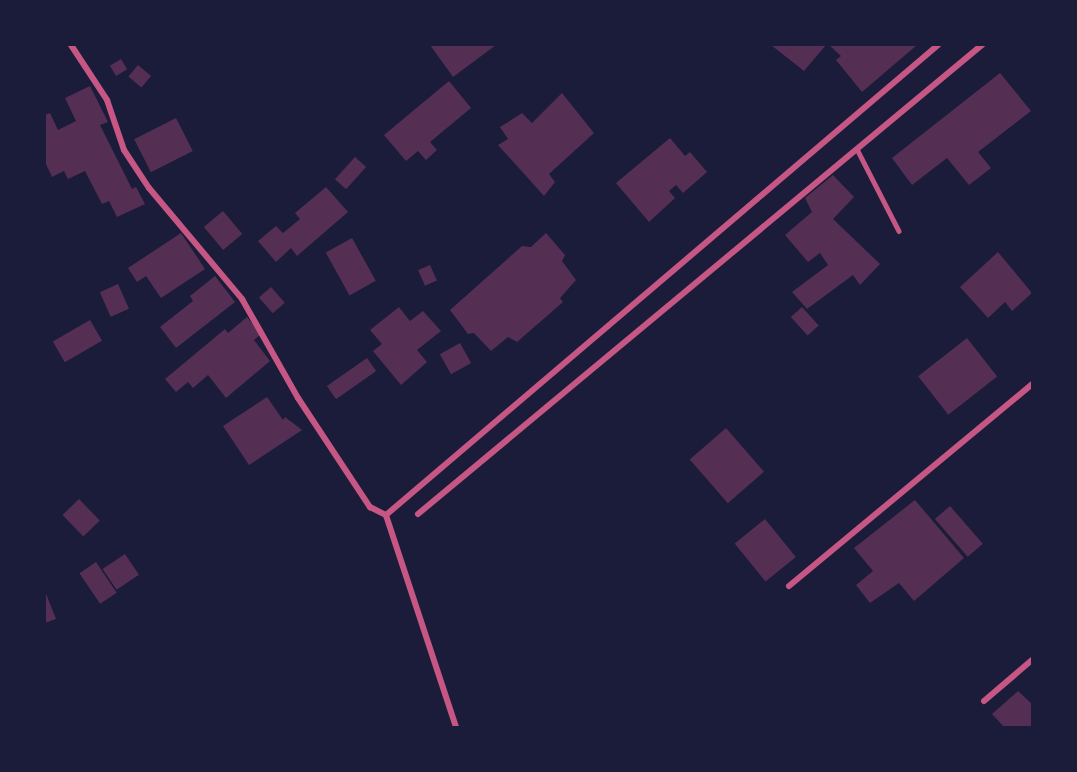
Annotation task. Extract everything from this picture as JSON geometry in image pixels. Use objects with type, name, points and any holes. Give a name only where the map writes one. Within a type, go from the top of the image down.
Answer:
[{"type":"street","points":[[71,45],[107,100],[124,150],[143,178],[242,299],[298,398],[370,507],[386,515],[456,727]]},
{"type":"street","points":[[386,515],[938,45]]},
{"type":"street","points":[[418,514],[982,45]]},
{"type":"street","points":[[789,586],[1032,384]]},
{"type":"street","points":[[984,701],[1032,660]]},
{"type":"lane","points":[[857,149],[899,231]]},
{"type":"building","points":[[430,45],[496,45],[453,77]]},
{"type":"building","points":[[771,45],[826,45],[804,71]]},
{"type":"building","points":[[829,45],[917,45],[862,92],[836,60],[841,56]]},
{"type":"building","points":[[121,59],[127,69],[116,76],[110,66]]},
{"type":"building","points":[[138,65],[151,76],[141,87],[128,76]]},
{"type":"building","points":[[1000,73],[1031,111],[978,152],[991,168],[969,185],[947,158],[912,185],[892,158]]},
{"type":"building","points":[[449,81],[471,108],[430,142],[437,150],[426,160],[418,151],[406,161],[384,135]]},
{"type":"building","points":[[90,86],[108,122],[100,125],[132,189],[136,187],[145,204],[117,217],[109,201],[102,204],[85,171],[68,179],[64,171],[52,177],[45,162],[45,115],[50,113],[58,130],[76,121],[65,98]]},
{"type":"building","points":[[562,93],[594,133],[549,174],[555,182],[544,196],[498,145],[508,139],[500,127],[522,113],[532,123]]},
{"type":"building","points":[[176,118],[193,151],[151,172],[134,139]]},
{"type":"building","points":[[670,138],[685,156],[690,152],[707,172],[683,193],[676,185],[669,191],[675,198],[649,222],[616,183]]},
{"type":"building","points":[[355,157],[366,167],[346,189],[335,179]]},
{"type":"building","points":[[833,175],[854,197],[833,219],[880,264],[860,285],[853,275],[807,309],[792,292],[828,265],[820,253],[808,262],[785,235],[812,212],[805,198]]},
{"type":"building","points":[[326,187],[348,212],[297,256],[291,248],[276,262],[258,241],[276,226],[283,233],[300,219],[295,213]]},
{"type":"building","points":[[223,211],[242,234],[223,250],[204,227]]},
{"type":"building","points":[[181,233],[205,269],[161,298],[146,276],[137,282],[128,268]]},
{"type":"building","points":[[546,233],[565,255],[562,261],[576,280],[560,298],[563,302],[517,342],[508,337],[491,351],[474,333],[468,334],[450,310],[522,246],[531,247]]},
{"type":"building","points":[[352,238],[376,281],[350,295],[326,253]]},
{"type":"building","points":[[998,252],[1032,293],[1012,311],[1005,302],[988,318],[960,287]]},
{"type":"building","points":[[430,265],[437,281],[425,286],[418,270]]},
{"type":"building","points":[[215,276],[235,302],[176,348],[160,327],[193,301],[190,296]]},
{"type":"building","points":[[118,284],[129,309],[111,317],[100,292]]},
{"type":"building","points":[[271,287],[285,303],[273,313],[259,297]]},
{"type":"building","points":[[399,307],[410,321],[423,311],[441,331],[417,350],[427,362],[401,385],[373,351],[382,344],[370,330]]},
{"type":"building","points":[[802,307],[819,326],[808,336],[791,317]]},
{"type":"building","points":[[247,317],[261,334],[254,340],[270,361],[226,398],[208,375],[193,388],[188,382],[176,392],[165,379],[225,329],[228,333]]},
{"type":"building","points":[[90,320],[102,341],[65,362],[53,342]]},
{"type":"building","points":[[967,338],[997,377],[948,415],[918,376]]},
{"type":"building","points":[[460,343],[471,363],[451,374],[440,354]]},
{"type":"building","points":[[367,358],[376,371],[336,399],[327,386]]},
{"type":"building","points":[[267,397],[283,420],[285,417],[302,430],[249,465],[223,426]]},
{"type":"building","points":[[726,428],[764,472],[728,503],[690,459]]},
{"type":"building","points":[[79,499],[100,521],[83,537],[62,515]]},
{"type":"building","points":[[915,500],[964,558],[914,601],[899,583],[870,603],[856,585],[873,571],[854,548]]},
{"type":"building","points":[[950,506],[983,544],[968,557],[935,519]]},
{"type":"building","points":[[765,519],[796,557],[766,582],[735,544]]},
{"type":"building","points":[[125,554],[139,575],[117,590],[103,569]]},
{"type":"building","points":[[96,562],[117,593],[100,604],[79,573]]},
{"type":"building","points":[[45,591],[56,619],[45,623]]},
{"type":"building","points":[[1018,691],[1032,704],[1032,727],[1004,727],[992,714]]}]
